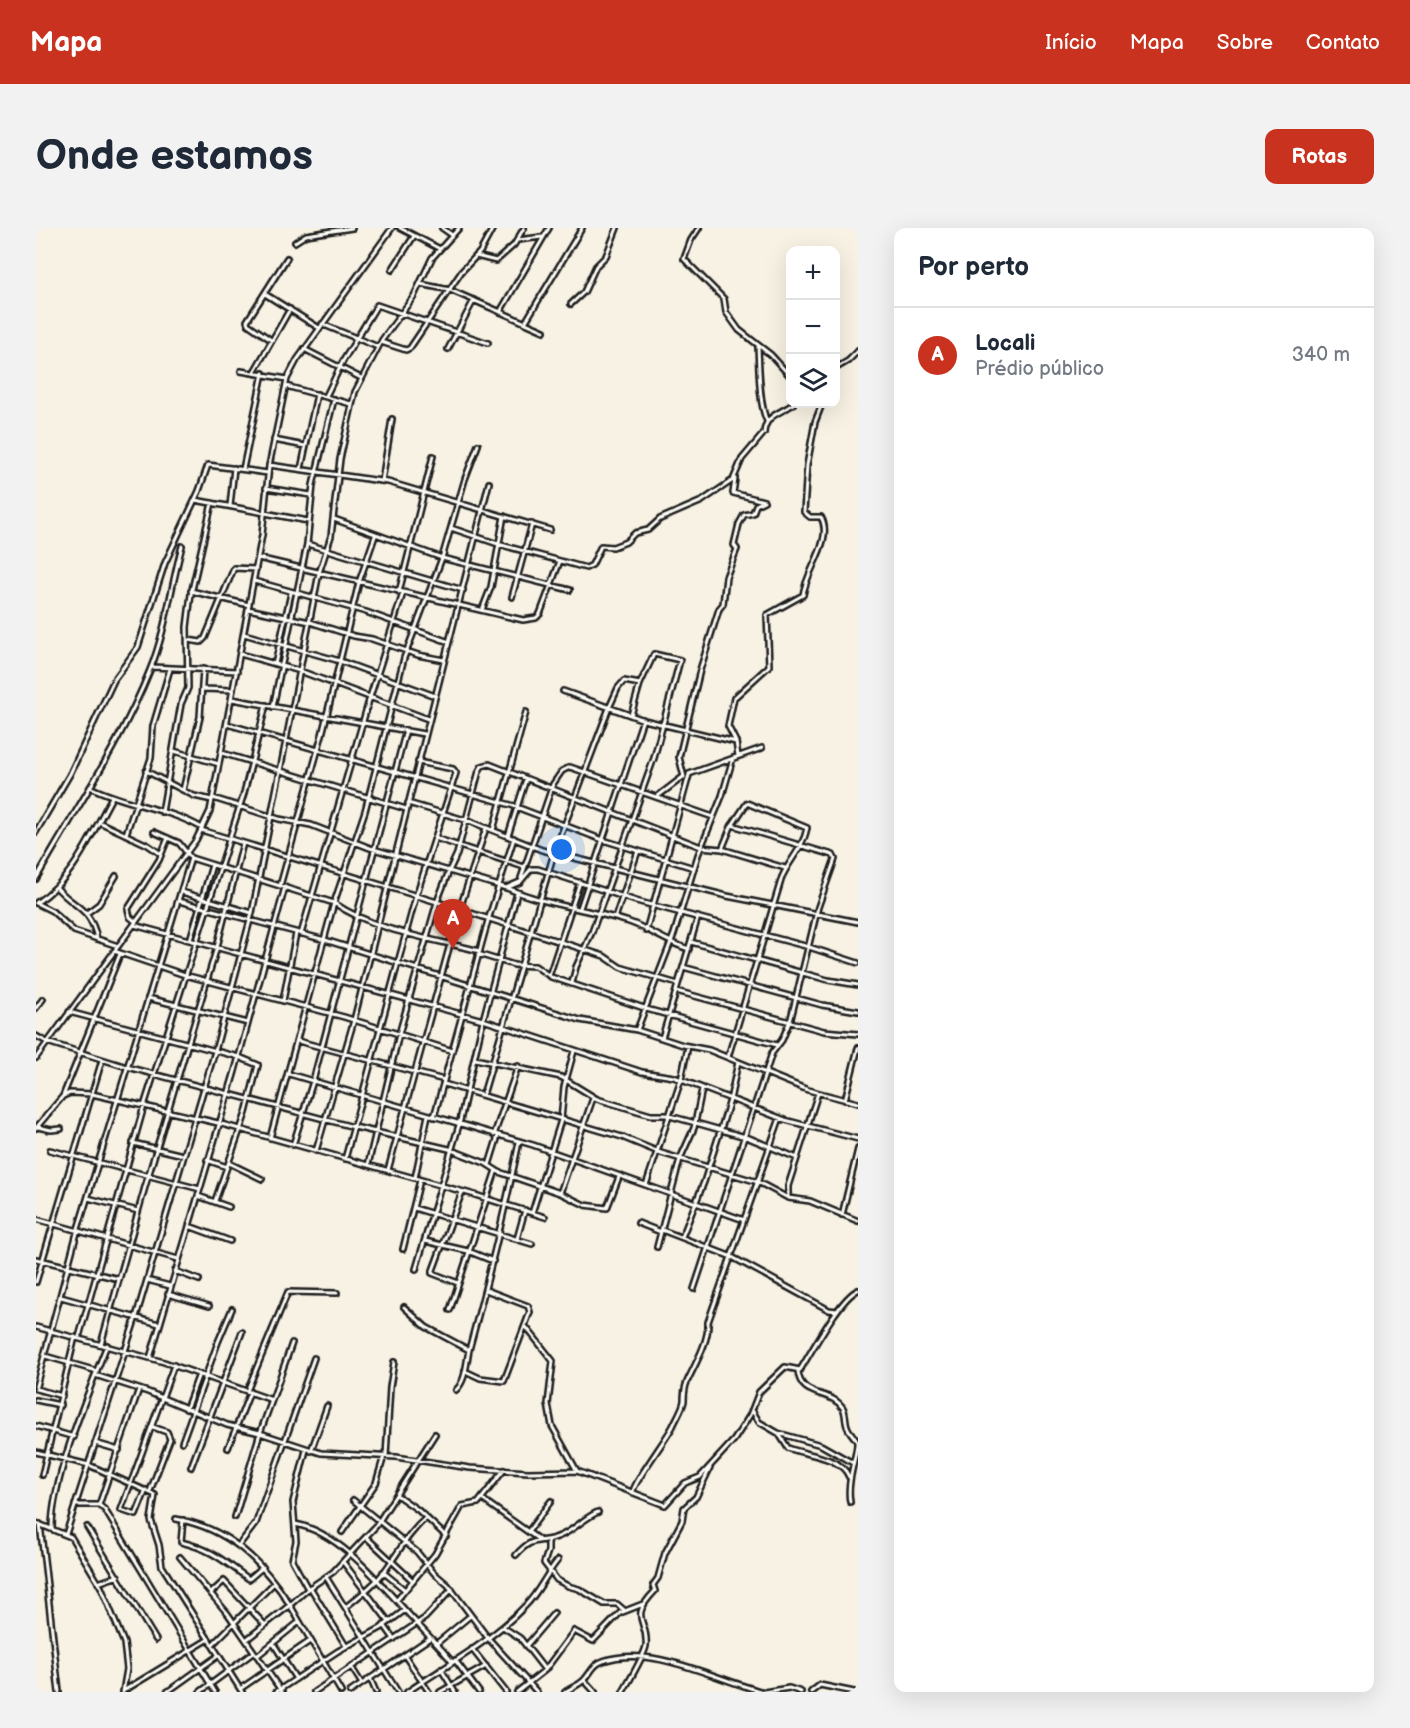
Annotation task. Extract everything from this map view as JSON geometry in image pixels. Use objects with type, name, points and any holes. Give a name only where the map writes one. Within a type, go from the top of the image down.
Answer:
[{"type":"street","points":[[295,242],[306,235],[352,228]]},
{"type":"street","points":[[36,1058],[202,829],[213,799],[222,753],[258,558],[269,465],[287,379],[304,349],[366,267],[392,228]]},
{"type":"street","points":[[400,228],[440,249]]},
{"type":"street","points":[[442,228],[452,235]]},
{"type":"street","points":[[66,1534],[136,1317],[215,1051],[252,913],[319,573],[334,519],[338,473],[351,404],[361,378],[378,347],[414,296],[426,268],[459,228]]},
{"type":"street","points":[[381,342],[408,350],[462,271],[476,256],[493,228]]},
{"type":"street","points":[[476,256],[496,261],[518,240],[524,228]]},
{"type":"street","points":[[500,312],[549,228]]},
{"type":"street","points":[[526,321],[580,228]]},
{"type":"street","points":[[570,304],[584,292],[594,271],[606,256],[617,228]]},
{"type":"street","points":[[699,228],[691,240],[684,259],[724,299],[726,312],[733,322],[786,372]]},
{"type":"street","points":[[392,270],[414,236]]},
{"type":"street","points":[[518,240],[542,237]]},
{"type":"street","points":[[271,340],[247,323],[287,258]]},
{"type":"street","points":[[420,284],[450,290],[526,321],[544,331]]},
{"type":"street","points":[[265,294],[320,326],[378,347]]},
{"type":"street","points":[[448,349],[474,300]]},
{"type":"street","points":[[326,396],[355,338],[377,305],[488,343]]},
{"type":"street","points":[[254,372],[290,309]]},
{"type":"street","points":[[684,777],[679,757],[700,670],[719,609],[723,604],[726,577],[737,549],[734,545],[739,524],[744,515],[753,513],[756,505],[764,501],[733,494],[735,478],[742,459],[764,433],[767,421],[760,400],[762,384],[758,346]]},
{"type":"street","points":[[304,349],[361,378]]},
{"type":"street","points":[[840,366],[858,351]]},
{"type":"street","points":[[241,371],[287,379]]},
{"type":"street","points":[[243,469],[262,373]]},
{"type":"street","points":[[285,386],[351,404]]},
{"type":"street","points":[[301,468],[317,394]]},
{"type":"street","points":[[273,707],[307,544],[311,495],[334,399]]},
{"type":"street","points":[[767,421],[787,408]]},
{"type":"street","points":[[738,756],[736,742],[728,726],[734,698],[742,688],[762,675],[770,662],[767,615],[803,595],[807,577],[826,535],[821,517],[810,517],[804,512],[808,483],[807,465],[815,422],[820,408]]},
{"type":"street","points":[[382,481],[392,419]]},
{"type":"street","points":[[274,440],[305,446]]},
{"type":"street","points":[[270,1138],[334,903],[355,843],[407,651],[435,581],[478,445]]},
{"type":"street","points":[[301,934],[401,593],[409,548],[433,456]]},
{"type":"street","points":[[36,831],[70,774],[114,680],[138,647],[165,562],[195,500],[208,465],[268,473]]},
{"type":"street","points":[[269,465],[382,481],[550,530]]},
{"type":"street","points":[[230,506],[234,468]]},
{"type":"street","points":[[451,528],[498,544],[586,568],[592,565],[600,546],[613,547],[626,542],[635,533],[648,530],[660,519],[702,501],[735,478]]},
{"type":"street","points":[[316,1151],[354,1020],[424,734],[460,606],[467,565],[489,483]]},
{"type":"street","points":[[266,489],[311,495]]},
{"type":"street","points":[[195,500],[308,521]]},
{"type":"street","points":[[162,812],[181,704],[188,690],[191,591],[212,503]]},
{"type":"street","points":[[483,610],[491,587],[492,571],[504,516]]},
{"type":"street","points":[[334,519],[375,536],[442,558],[570,590]]},
{"type":"street","points":[[512,597],[532,524]]},
{"type":"street","points":[[280,886],[318,751],[359,582],[375,536]]},
{"type":"street","points":[[307,544],[405,571],[463,590]]},
{"type":"street","points":[[36,879],[90,787],[151,667],[182,546]]},
{"type":"street","points":[[258,558],[523,620],[536,618],[544,607],[549,585],[560,561]]},
{"type":"street","points":[[188,640],[203,640],[234,568],[256,569]]},
{"type":"street","points":[[254,581],[270,584],[297,595],[352,608],[449,642]]},
{"type":"street","points":[[191,591],[444,660]]},
{"type":"street","points":[[275,664],[291,593]]},
{"type":"street","points":[[244,634],[340,661],[435,696]]},
{"type":"street","points":[[240,654],[335,683],[428,719]]},
{"type":"street","points":[[572,983],[654,758],[662,724],[678,676],[680,660],[654,654],[640,684],[631,715]]},
{"type":"street","points":[[151,667],[237,670]]},
{"type":"street","points":[[126,834],[152,752],[153,726],[170,669]]},
{"type":"street","points":[[183,789],[192,756],[203,688],[203,669]]},
{"type":"street","points":[[483,1095],[501,1027],[554,853],[609,708],[618,688],[624,681],[640,684]]},
{"type":"street","points":[[203,688],[233,690]]},
{"type":"street","points":[[563,691],[643,719],[736,742]]},
{"type":"street","points":[[231,699],[292,712],[386,725],[424,734]]},
{"type":"street","points":[[42,1475],[69,1363],[88,1304],[105,1238],[154,1073],[253,761],[266,705]]},
{"type":"street","points":[[493,830],[526,712]]},
{"type":"street","points":[[580,908],[643,719]]},
{"type":"street","points":[[227,724],[287,743],[414,777],[451,790],[501,802],[603,840],[693,868]]},
{"type":"street","points":[[293,1144],[313,1081],[329,1013],[349,948],[385,803],[406,730]]},
{"type":"street","points":[[658,796],[684,777],[762,748]]},
{"type":"street","points":[[174,751],[219,764]]},
{"type":"street","points":[[222,753],[406,809]]},
{"type":"street","points":[[637,1030],[658,979],[693,868],[714,817],[733,758]]},
{"type":"street","points":[[345,1159],[416,896],[451,790],[455,770],[418,762]]},
{"type":"street","points":[[368,1165],[399,1034],[426,938],[467,821],[479,771],[485,764],[576,800],[631,818],[701,847],[722,849],[785,868]]},
{"type":"street","points":[[520,882],[551,789],[565,769],[575,768],[640,793],[658,796],[714,817]]},
{"type":"street","points":[[146,771],[183,789],[271,817],[311,825],[394,856],[506,888],[540,901],[572,906],[615,918],[670,944],[689,949]]},
{"type":"street","points":[[646,931],[689,775]]},
{"type":"street","points":[[508,836],[526,779]]},
{"type":"street","points":[[90,787],[112,797],[182,818],[228,839],[489,917],[583,951],[604,956],[620,967],[678,984]]},
{"type":"street","points":[[112,797],[71,870],[56,887],[36,903],[52,911],[69,928],[118,946]]},
{"type":"street","points":[[408,803],[467,821],[554,853],[774,906],[858,922]]},
{"type":"street","points":[[722,849],[744,805],[751,804],[805,826],[807,830],[802,847],[785,868],[728,1057]]},
{"type":"street","points":[[99,822],[161,854]]},
{"type":"street","points":[[694,1289],[742,1139],[766,1072],[789,1022],[834,857],[732,825]]},
{"type":"street","points":[[388,1170],[460,908],[486,828]]},
{"type":"street","points":[[154,832],[168,838],[187,852],[191,858],[334,903],[357,917],[479,952],[499,961],[519,966],[535,966],[549,976],[646,1009],[777,1045]]},
{"type":"street","points":[[435,837],[524,867]]},
{"type":"street","points":[[168,838],[128,909],[135,923],[168,934],[316,973],[389,996],[483,1020],[646,1074],[664,1075],[681,1080],[780,1118],[858,1139]]},
{"type":"street","points":[[434,1117],[489,917],[514,838]]},
{"type":"street","points":[[101,1344],[148,1175],[217,947],[243,843]]},
{"type":"street","points":[[615,918],[638,851]]},
{"type":"street","points":[[62,1396],[36,1387],[78,1229],[191,858]]},
{"type":"street","points":[[190,940],[213,865]]},
{"type":"street","points":[[506,888],[520,882],[531,869],[548,872],[623,897],[810,947],[858,963]]},
{"type":"street","points":[[87,913],[99,904],[116,876]]},
{"type":"street","points":[[549,976],[580,882]]},
{"type":"street","points":[[56,887],[92,919],[97,939]]},
{"type":"street","points":[[150,1358],[228,1094],[285,887]]},
{"type":"street","points":[[182,892],[252,913]]},
{"type":"street","points":[[416,1269],[459,1125],[465,1090],[518,893]]},
{"type":"street","points":[[179,901],[325,940],[580,1020],[637,1030],[709,1050],[818,1093],[858,1103]]},
{"type":"street","points":[[663,1038],[698,917]]},
{"type":"street","points":[[283,1001],[297,933]]},
{"type":"street","points":[[691,942],[802,973],[858,985]]},
{"type":"street","points":[[114,951],[185,975],[354,1020],[453,1051]]},
{"type":"street","points":[[61,1129],[51,1131],[37,1127],[63,1096],[120,954]]},
{"type":"street","points":[[683,967],[795,998],[858,1011]]},
{"type":"street","points":[[676,992],[824,1031],[858,1034]]},
{"type":"street","points":[[148,998],[248,1023]]},
{"type":"street","points":[[36,1008],[43,999]]},
{"type":"street","points":[[69,1012],[238,1057],[258,1065],[250,1098],[215,1201]]},
{"type":"street","points":[[36,1036],[47,1042],[127,1067],[451,1150],[496,1170],[560,1192],[585,1205],[605,1208],[610,1205],[619,1177]]},
{"type":"street","points":[[298,1041],[415,1072],[465,1090],[622,1137],[680,1159],[758,1182],[788,1198],[810,1201],[858,1221]]},
{"type":"street","points":[[646,1185],[681,1080],[688,1046]]},
{"type":"street","points":[[845,1100],[858,1050]]},
{"type":"street","points":[[532,1213],[561,1120],[566,1078],[573,1051]]},
{"type":"street","points":[[474,1059],[518,1066],[566,1078],[593,1097],[651,1115],[668,1116],[695,1123],[796,1158]]},
{"type":"street","points":[[36,1282],[38,1259],[52,1223],[102,1060]]},
{"type":"street","points":[[682,1237],[709,1167],[730,1100],[738,1061]]},
{"type":"street","points":[[489,1165],[504,1101],[518,1066]]},
{"type":"street","points":[[289,1074],[406,1106],[459,1125],[551,1152],[744,1220]]},
{"type":"street","points":[[657,1247],[680,1159],[695,1123],[702,1089]]},
{"type":"street","points":[[63,1096],[70,1093],[92,1094],[195,1117],[388,1170],[545,1217]]},
{"type":"street","points":[[788,1198],[796,1158],[818,1093]]},
{"type":"street","points":[[560,1192],[585,1127],[593,1097]]},
{"type":"street","points":[[415,1178],[428,1115]]},
{"type":"street","points":[[633,1492],[634,1483],[653,1461],[654,1454],[673,1426],[683,1403],[686,1385],[701,1351],[708,1322],[772,1148],[780,1118]]},
{"type":"street","points":[[456,1390],[462,1382],[486,1290],[519,1142]]},
{"type":"street","points":[[133,1143],[183,1155]]},
{"type":"street","points":[[842,1215],[858,1149]]},
{"type":"street","points":[[50,1150],[200,1189]]},
{"type":"street","points":[[207,1160],[228,1165],[262,1179]]},
{"type":"street","points":[[450,1310],[496,1170]]},
{"type":"street","points":[[403,1249],[420,1180]]},
{"type":"street","points":[[458,1282],[432,1273],[462,1192]]},
{"type":"street","points":[[198,1196],[229,1207]]},
{"type":"street","points":[[88,1198],[138,1211]]},
{"type":"street","points":[[414,1208],[532,1244]]},
{"type":"street","points":[[517,1239],[525,1210]]},
{"type":"street","points":[[36,1219],[178,1259]]},
{"type":"street","points":[[638,1223],[682,1237],[732,1257],[829,1310],[837,1311]]},
{"type":"street","points":[[188,1226],[230,1241]]},
{"type":"street","points":[[425,1241],[468,1251],[493,1261]]},
{"type":"street","points":[[38,1259],[119,1279]]},
{"type":"street","points":[[175,1270],[199,1280]]},
{"type":"street","points":[[147,1280],[170,1286]]},
{"type":"street","points":[[228,1448],[288,1292],[294,1290],[337,1293]]},
{"type":"street","points":[[465,1371],[480,1378],[504,1381],[530,1312],[528,1306],[486,1290]]},
{"type":"street","points":[[850,1502],[849,1477],[854,1463],[857,1440],[849,1431],[843,1408],[834,1400],[815,1394],[806,1388],[798,1379],[798,1371],[816,1347],[820,1334],[827,1328],[848,1294],[858,1290]]},
{"type":"street","points":[[168,1294],[209,1306]]},
{"type":"street","points":[[61,1297],[159,1324]]},
{"type":"street","points":[[404,1307],[426,1327],[469,1350]]},
{"type":"street","points":[[182,1442],[232,1310]]},
{"type":"street","points":[[36,1327],[174,1365],[272,1400]]},
{"type":"street","points":[[526,1327],[553,1361],[548,1404],[552,1426],[577,1471]]},
{"type":"street","points":[[190,1467],[242,1332]]},
{"type":"street","points":[[234,1517],[260,1433],[292,1343]]},
{"type":"street","points":[[52,1528],[54,1505],[66,1460],[107,1346]]},
{"type":"street","points":[[45,1356],[139,1389],[194,1413],[306,1450],[349,1456],[385,1456],[528,1472],[577,1471],[633,1492],[657,1504],[665,1505],[685,1483],[700,1477],[738,1435],[759,1392],[782,1367],[798,1371]]},
{"type":"street","points":[[239,1545],[256,1523],[314,1358]]},
{"type":"street","points":[[342,1532],[376,1483],[385,1456],[394,1362]]},
{"type":"street","points":[[153,1427],[167,1432],[170,1439],[136,1515],[121,1510],[174,1365]]},
{"type":"street","points":[[186,1409],[199,1374]]},
{"type":"street","points":[[99,1505],[112,1473],[139,1389]]},
{"type":"street","points":[[36,1400],[60,1405]]},
{"type":"street","points":[[311,1451],[327,1406]]},
{"type":"street","points":[[752,1410],[759,1422],[778,1433],[821,1445],[854,1463]]},
{"type":"street","points":[[36,1426],[74,1437]]},
{"type":"street","points":[[778,1433],[788,1448],[821,1457],[844,1469],[849,1477]]},
{"type":"street","points":[[246,1640],[350,1556],[398,1496],[435,1434]]},
{"type":"street","points":[[95,1442],[119,1450]]},
{"type":"street","points":[[306,1450],[293,1502],[296,1541],[292,1560],[346,1646]]},
{"type":"street","points":[[36,1452],[112,1473],[157,1496],[151,1520],[159,1545],[162,1566],[241,1691],[310,1641]]},
{"type":"street","points":[[623,1692],[642,1656],[646,1641],[640,1618],[644,1603],[655,1591],[653,1585],[658,1578],[665,1553],[682,1521],[684,1508],[696,1497],[711,1466]]},
{"type":"street","points":[[397,1600],[427,1564],[446,1536],[462,1506],[475,1506],[504,1469]]},
{"type":"street","points":[[398,1496],[446,1536]]},
{"type":"street","points":[[482,1499],[540,1540]]},
{"type":"street","points":[[353,1500],[381,1520],[452,1589],[488,1638],[537,1692]]},
{"type":"street","points":[[528,1532],[550,1501]]},
{"type":"street","points":[[75,1505],[99,1505],[105,1510],[215,1692]]},
{"type":"street","points":[[516,1556],[530,1542],[548,1540],[565,1533],[582,1519],[598,1512]]},
{"type":"street","points":[[346,1606],[377,1580],[404,1542],[426,1518]]},
{"type":"street","points":[[176,1519],[207,1526],[239,1545],[263,1567],[290,1605],[341,1692]]},
{"type":"street","points":[[183,1520],[182,1542],[196,1544],[210,1551],[247,1578],[263,1567]]},
{"type":"street","points":[[59,1692],[38,1524],[66,1534],[75,1541],[99,1582],[124,1643],[127,1669],[123,1692]]},
{"type":"street","points":[[295,1524],[317,1530],[377,1580],[437,1643],[479,1692]]},
{"type":"street","points":[[87,1527],[156,1640]]},
{"type":"street","points":[[366,1537],[413,1581]]},
{"type":"street","points":[[548,1540],[548,1551],[543,1561],[557,1580],[579,1589],[604,1605],[619,1605],[624,1610]]},
{"type":"street","points":[[180,1557],[235,1624],[281,1691]]},
{"type":"street","points":[[406,1692],[503,1627],[532,1598],[558,1560]]},
{"type":"street","points":[[343,1562],[389,1622]]},
{"type":"street","points":[[383,1572],[405,1590]]},
{"type":"street","points":[[99,1582],[118,1576]]},
{"type":"street","points":[[326,1577],[398,1692]]},
{"type":"street","points":[[211,1593],[225,1581],[265,1625]]},
{"type":"street","points":[[212,1645],[274,1582]]},
{"type":"street","points":[[314,1692],[417,1623],[452,1589]]},
{"type":"street","points":[[517,1692],[546,1670],[574,1632],[593,1641],[624,1610],[644,1603]]},
{"type":"street","points":[[276,1692],[281,1691],[322,1661],[389,1622],[405,1610]]},
{"type":"street","points":[[526,1646],[554,1613]]},
{"type":"street","points":[[437,1643],[452,1634],[471,1616]]},
{"type":"street","points":[[200,1692],[273,1643],[299,1622]]},
{"type":"street","points":[[384,1625],[394,1639]]},
{"type":"street","points":[[503,1627],[520,1638],[546,1670]]},
{"type":"street","points":[[350,1692],[430,1638]]},
{"type":"street","points":[[123,1692],[209,1639]]},
{"type":"street","points":[[273,1643],[296,1679]]},
{"type":"street","points":[[472,1649],[506,1692]]},
{"type":"street","points":[[167,1692],[219,1655]]},
{"type":"street","points":[[404,1655],[429,1692]]},
{"type":"street","points":[[565,1692],[584,1680],[594,1666],[604,1660],[642,1656],[694,1668],[764,1692],[789,1688],[801,1692]]},
{"type":"street","points":[[440,1692],[486,1666]]},
{"type":"street","points":[[352,1667],[362,1684]]},
{"type":"street","points":[[441,1669],[455,1692]]},
{"type":"street","points":[[370,1678],[376,1692]]},
{"type":"street","points":[[584,1680],[595,1692]]},
{"type":"street","points":[[811,1692],[820,1685],[854,1692]]},
{"type":"place","name":"Locali","points":[[453,949]]}]
